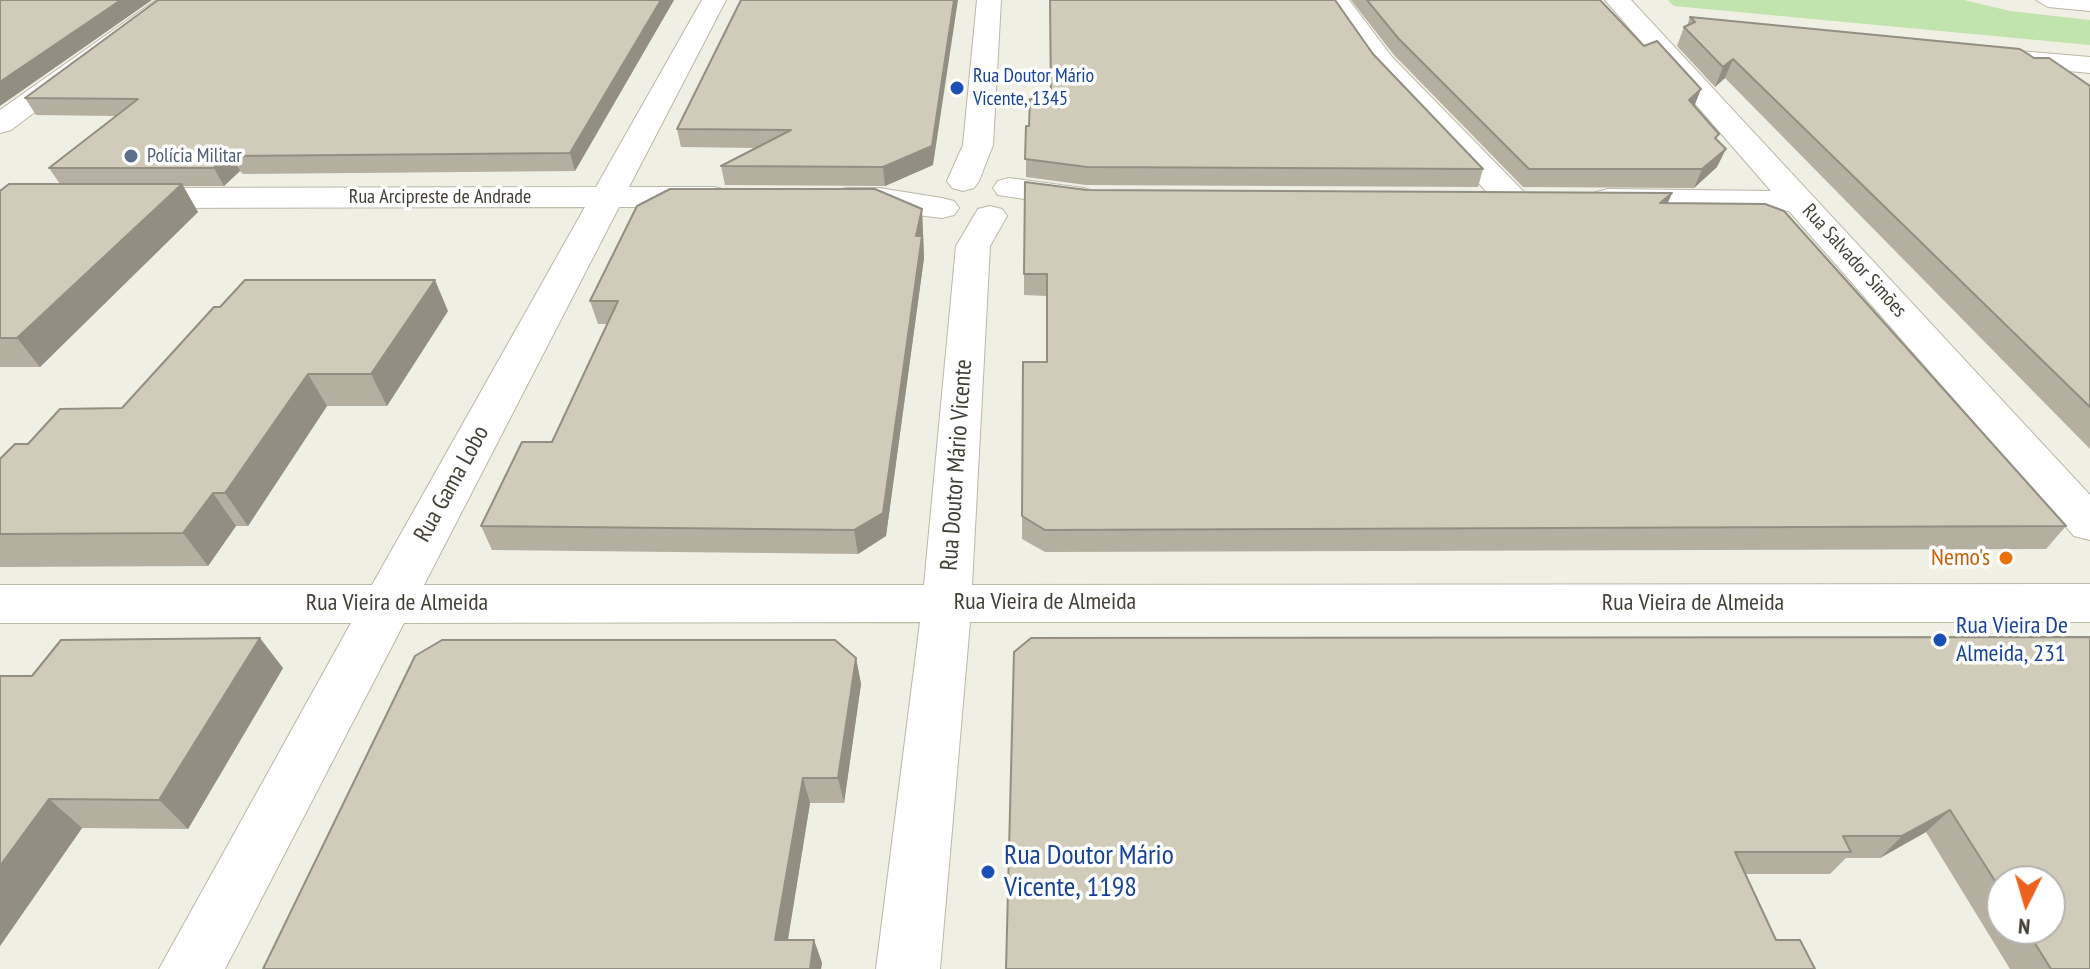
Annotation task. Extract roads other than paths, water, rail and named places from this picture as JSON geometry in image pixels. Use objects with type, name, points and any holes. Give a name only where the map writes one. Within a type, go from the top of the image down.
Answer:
[{"type":"street","points":[[0,124],[172,0]]},
{"type":"street","name":"Rua Gama Lobo","points":[[191,969],[714,0]]},
{"type":"street","name":"Rua Doutor Mário Vicente","points":[[908,969],[947,602],[989,0]]},
{"type":"street","points":[[1336,0],[1382,63],[1541,198]]},
{"type":"street","points":[[2048,0],[2090,4]]},
{"type":"street","name":"Rua Salvador Simões","points":[[1640,15],[1801,201],[2090,524]]},
{"type":"street","points":[[1975,54],[2090,65]]},
{"type":"street","points":[[2052,62],[2090,89]]},
{"type":"street","name":"Rua Arcipreste de Andrade","points":[[94,198],[752,198]]},
{"type":"street","points":[[816,198],[976,204],[1102,198]]},
{"type":"street","points":[[1463,198],[1801,201]]},
{"type":"street","name":"Rua Vieira de Almeida","points":[[0,604],[2090,603]]},
{"type":"place","name":"Rua Doutor Mário Vicente, 1345","points":[[957,88]]},
{"type":"place","name":"Polícia Militar","points":[[131,156]]},
{"type":"place","name":"Nemo's","points":[[2006,558]]},
{"type":"place","name":"Rua Vieira De Almeida, 231","points":[[1940,640]]},
{"type":"place","name":"Rua Doutor Mário Vicente, 1198","points":[[988,872]]}]
